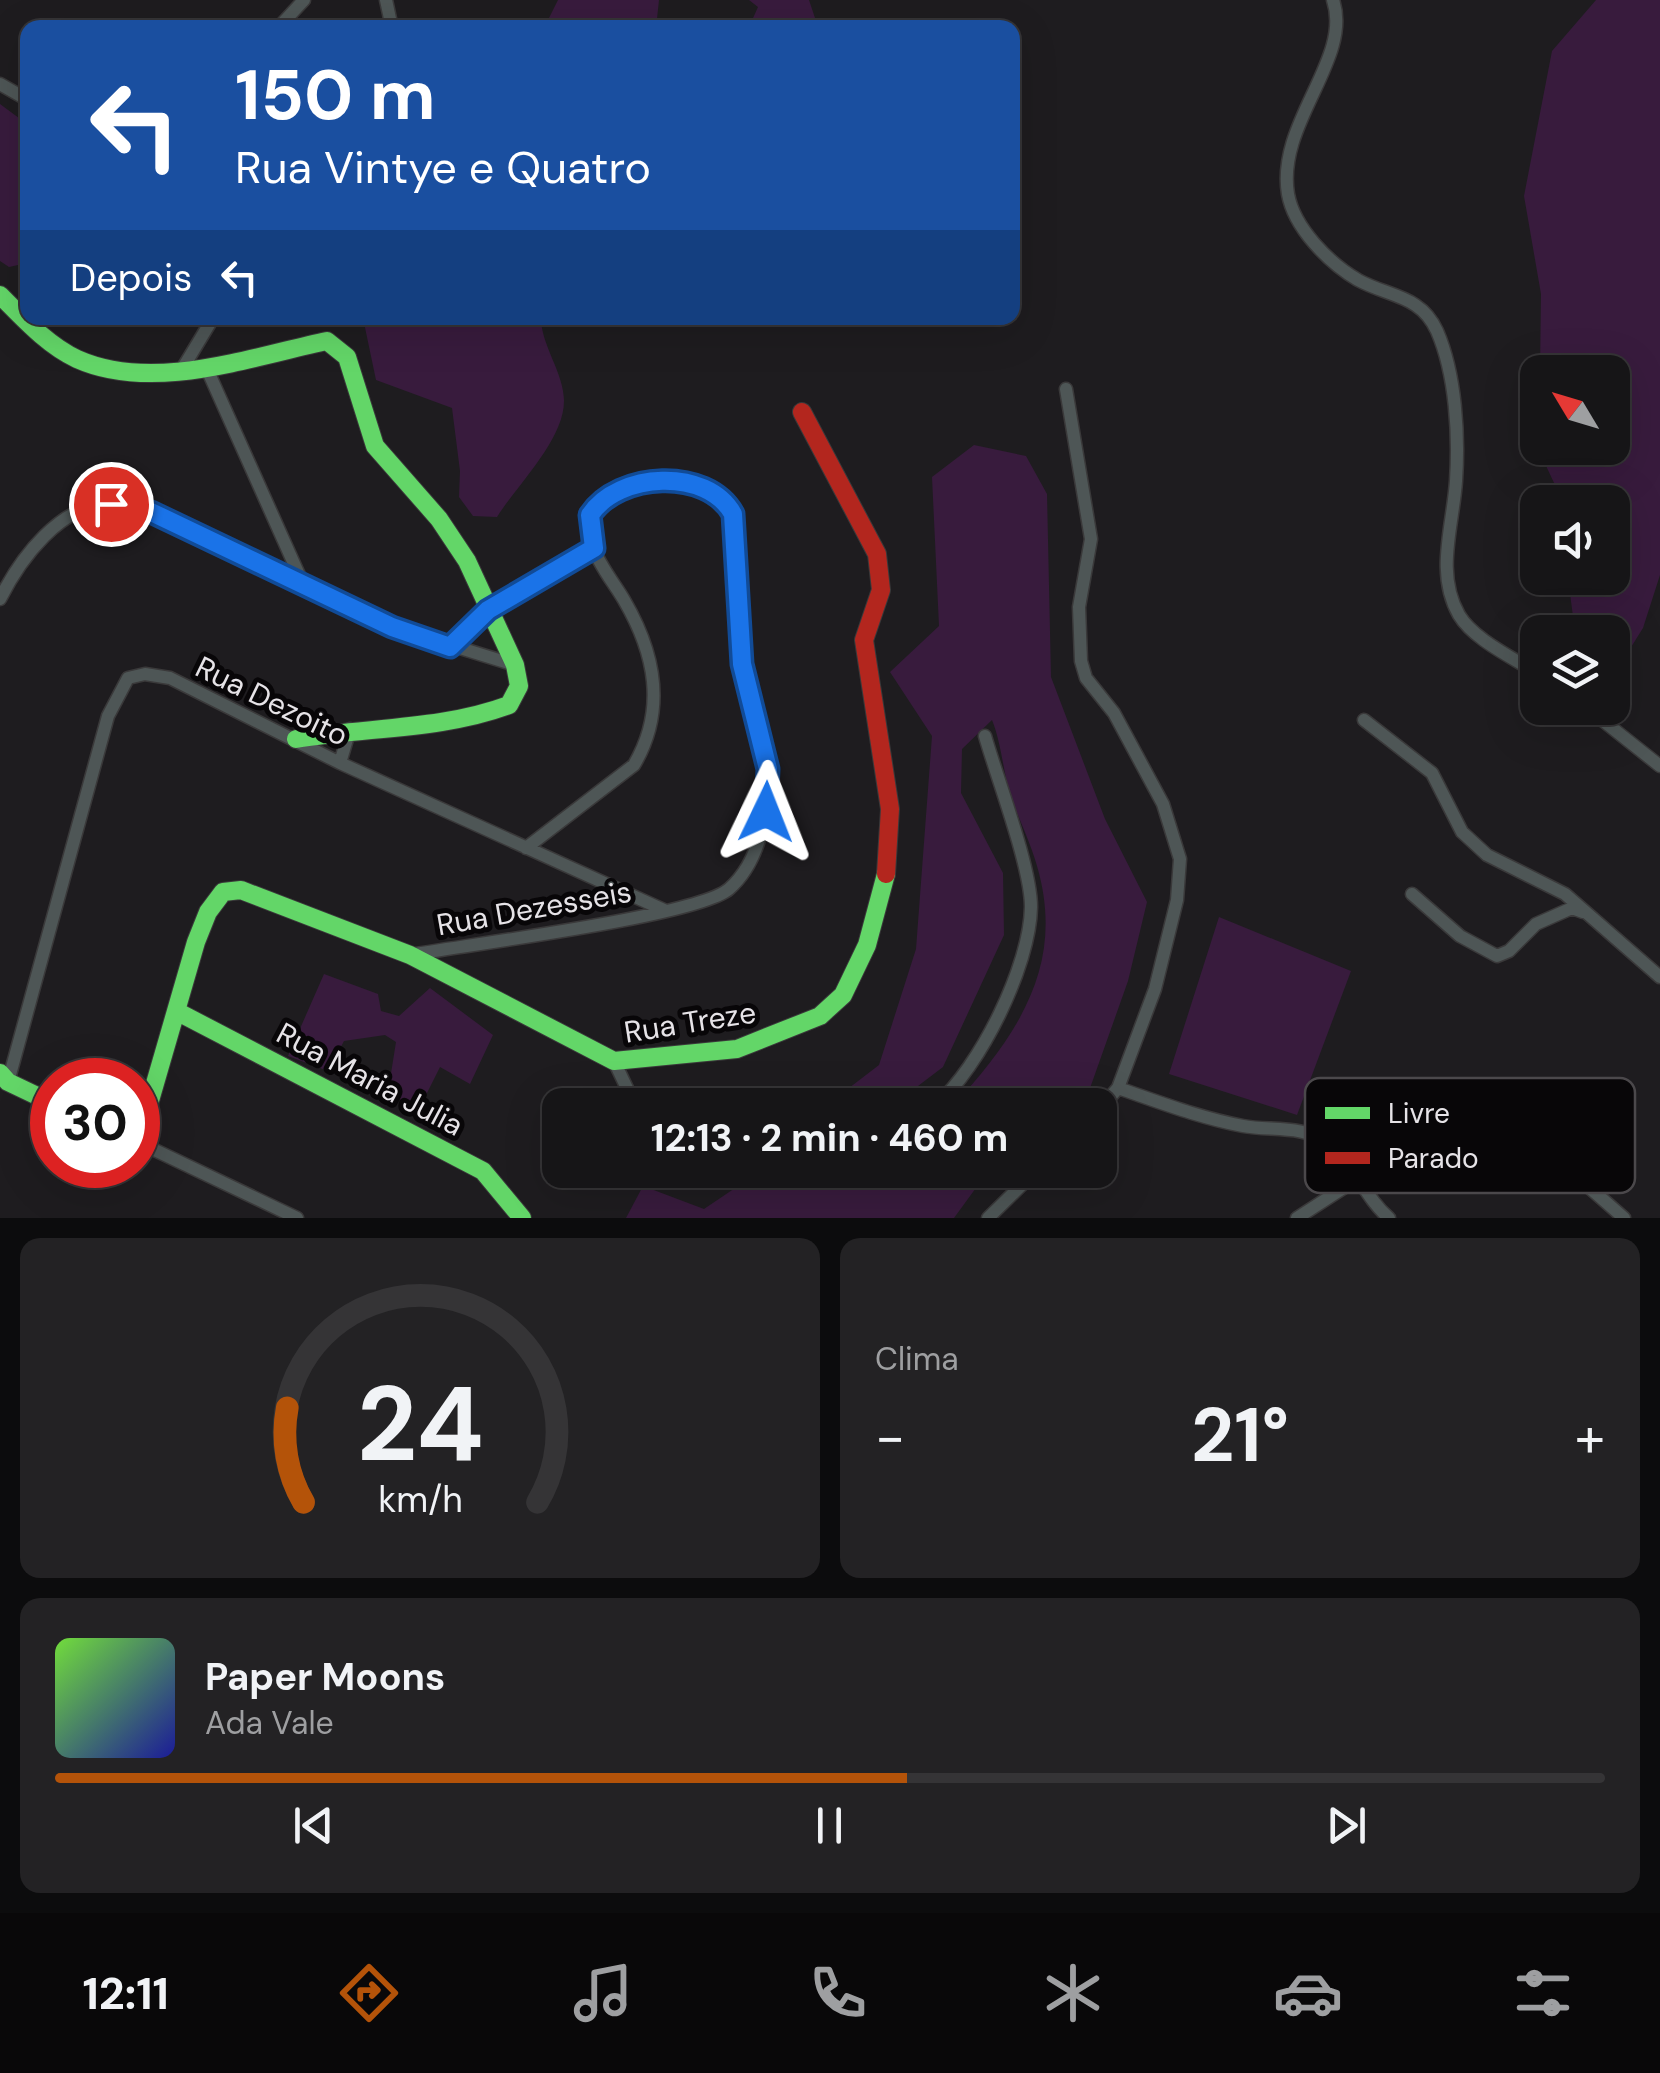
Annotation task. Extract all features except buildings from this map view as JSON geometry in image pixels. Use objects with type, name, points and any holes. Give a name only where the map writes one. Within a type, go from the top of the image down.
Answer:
[{"type":"street","points":[[285,20],[304,0]]},
{"type":"street","points":[[1333,0],[1338,29],[1287,151],[1289,199],[1306,232],[1334,261],[1356,278],[1414,301],[1438,334],[1455,422],[1456,480],[1446,566],[1452,597],[1460,618],[1520,662]]},
{"type":"street","points":[[0,295],[20,315]]},
{"type":"street","points":[[31,325],[75,358],[104,370],[207,368],[327,342],[347,357],[375,446],[451,536],[515,664],[516,695],[495,714],[466,721],[350,730],[296,739]]},
{"type":"street","points":[[184,366],[209,325]]},
{"type":"street","points":[[207,368],[304,586]]},
{"type":"street","points":[[1066,389],[1091,539],[1080,607],[1081,661],[1086,678],[1114,713],[1163,804],[1180,859],[1168,944],[1118,1088],[1246,1126],[1305,1132]]},
{"type":"street","name":"Rua Treze","points":[[160,1068],[208,912],[223,892],[240,890],[410,955],[614,1062],[738,1049],[820,1016],[843,995],[866,945],[889,861],[890,809],[864,640],[882,590],[877,554],[802,412]]},
{"type":"street","name":"Rua Dezesseis","points":[[410,955],[666,911],[727,892],[752,860],[766,812],[768,769],[742,664],[733,514],[725,498],[708,486],[657,482],[621,492],[596,506],[590,515],[594,548]]},
{"type":"street","points":[[0,599],[35,546],[61,522],[92,507],[111,504],[151,512],[392,627],[515,664]]},
{"type":"street","points":[[450,647],[488,610],[594,548],[634,618],[654,674],[656,702],[644,749],[626,774],[526,848]]},
{"type":"street","name":"Rua Dezoito","points":[[4,1078],[108,716],[128,678],[145,674],[170,678],[340,763],[666,911]]},
{"type":"street","points":[[1364,720],[1432,772],[1462,832],[1487,855],[1565,894],[1660,977]]},
{"type":"street","points":[[1608,725],[1660,766]]},
{"type":"street","points":[[340,763],[350,730]]},
{"type":"street","points":[[951,1088],[976,1060],[1002,1014],[1031,906],[984,736]]},
{"type":"street","points":[[1412,894],[1460,936],[1497,956],[1552,916],[1572,908],[1590,914]]},
{"type":"street","name":"Rua Maria Julia","points":[[176,1011],[483,1170],[522,1218]]},
{"type":"street","points":[[614,1062],[627,1088]]},
{"type":"street","points":[[4,1078],[30,1091]]},
{"type":"street","points":[[160,1153],[297,1218]]},
{"type":"street","points":[[988,1218],[1019,1188]]},
{"type":"street","points":[[1297,1218],[1340,1193]]},
{"type":"street","points":[[1367,1193],[1372,1204],[1388,1218]]},
{"type":"street","points":[[1596,1193],[1624,1218]]},
{"type":"shaded area","points":[[558,0],[659,0],[658,20],[506,20],[549,18]]},
{"type":"shaded area","points":[[749,0],[809,0],[816,20],[752,20],[758,7]]},
{"type":"shaded area","points":[[1596,0],[1660,0],[1660,575],[1643,628],[1630,649],[1630,615],[1573,615],[1570,595],[1630,595],[1630,485],[1555,485],[1546,465],[1630,465],[1630,355],[1540,355],[1541,294],[1524,196],[1552,51]]},
{"type":"shaded area","points":[[0,104],[20,119],[20,265],[9,267],[0,261]]},
{"type":"shaded area","points":[[364,325],[542,325],[563,391],[562,416],[538,462],[497,517],[473,516],[459,497],[460,471],[452,408],[376,380]]},
{"type":"shaded area","points":[[974,445],[1026,456],[1047,494],[1051,677],[1105,819],[1147,902],[1128,981],[1090,1088],[968,1088],[1016,1024],[1040,966],[1045,935],[1037,866],[1010,794],[992,720],[962,749],[961,793],[1003,873],[1004,935],[943,1067],[915,1088],[849,1088],[879,1065],[916,949],[932,736],[890,672],[939,626],[932,477]]},
{"type":"shaded area","points":[[1219,917],[1351,971],[1311,1078],[1305,1078],[1305,1094],[1297,1115],[1169,1074]]},
{"type":"shaded area","points":[[324,974],[378,994],[381,1011],[399,1016],[430,988],[493,1035],[470,1084],[440,1067],[418,1111],[388,1092],[396,1042],[385,1035],[344,1041],[328,1071],[288,1056]]},
{"type":"shaded area","points":[[642,1188],[704,1209],[735,1188],[976,1188],[954,1218],[626,1218]]},
{"type":"traffic: fast","points":[[0,295],[20,314]]},
{"type":"traffic: fast","points":[[31,325],[77,359],[106,369],[137,373],[202,369],[327,341],[347,357],[375,446],[439,519],[467,561],[515,665],[519,686],[509,705],[484,713],[431,724],[296,739]]},
{"type":"traffic: fast","points":[[160,1066],[196,942],[208,912],[223,892],[241,890],[410,955],[614,1061],[737,1049],[820,1016],[843,995],[867,945],[886,874]]},
{"type":"traffic: fast","points":[[176,1011],[483,1171],[522,1218]]},
{"type":"traffic: fast","points":[[0,1073],[8,1082],[30,1092]]},
{"type":"traffic: jam","points":[[802,412],[877,554],[881,590],[864,640],[890,809],[886,874]]},
{"type":"route","points":[[111,504],[151,512],[392,627],[450,647],[488,610],[594,548],[590,515],[596,506],[621,492],[657,482],[697,482],[708,486],[725,498],[733,514],[742,664],[748,698],[765,748],[766,812]]}]
